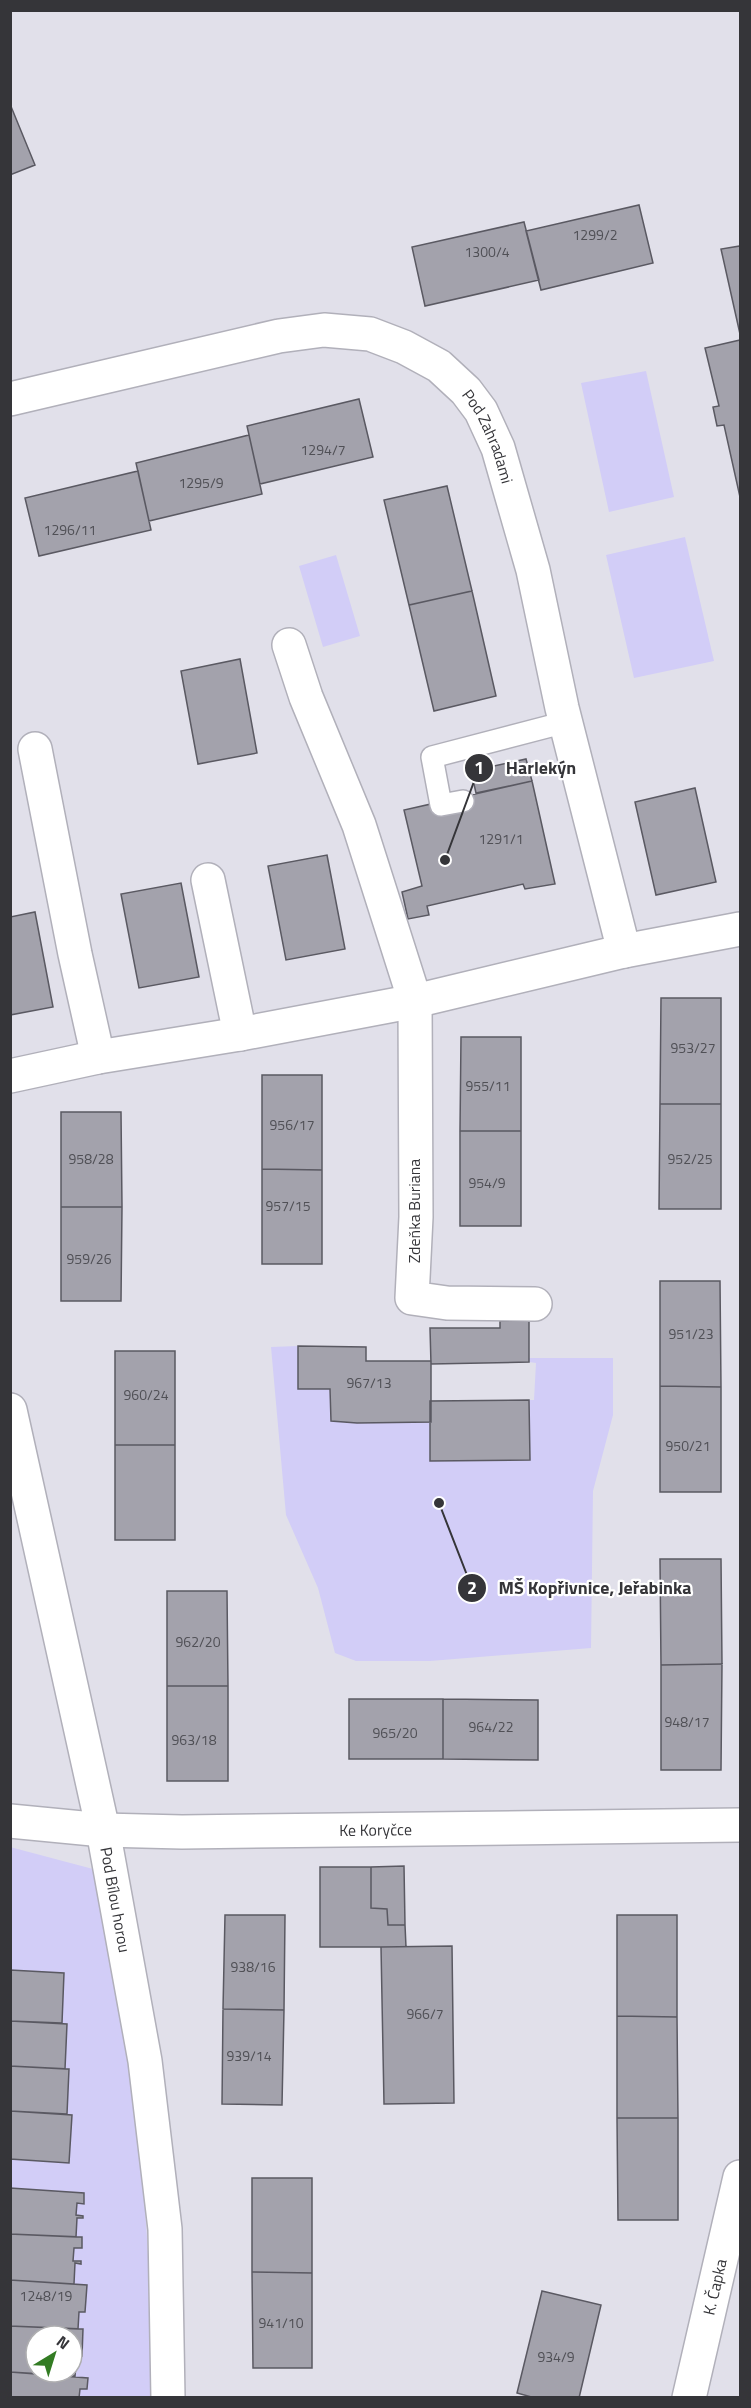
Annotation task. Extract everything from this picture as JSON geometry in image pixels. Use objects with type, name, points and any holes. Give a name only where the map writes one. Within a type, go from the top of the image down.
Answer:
[{"type":"street","name":"Pod Zahradami","points":[[10,399],[279,336],[324,330],[370,334],[404,347],[438,366],[466,391],[481,411],[498,448],[533,570],[566,722],[624,951]]},
{"type":"street","points":[[289,645],[306,697],[359,825],[414,1001]]},
{"type":"street","points":[[35,748],[98,1057]]},
{"type":"street","points":[[208,880],[240,1034]]},
{"type":"street","points":[[10,1076],[98,1057],[240,1034],[414,1001],[624,951],[741,929]]},
{"type":"street","name":"Zdeňka Buriana","points":[[414,1001],[416,1217],[412,1298],[447,1303],[535,1304]]},
{"type":"street","name":"Pod Bílou horou","points":[[10,1410],[103,1830],[145,2061],[157,2146],[165,2229],[168,2397]]},
{"type":"street","name":"Ke Koryčce","points":[[10,1821],[103,1830],[182,1832],[741,1825]]},
{"type":"street","name":"K. Čapka","points":[[689,2397],[741,2177]]},
{"type":"lane","points":[[463,801],[441,805],[432,757],[566,722]]},
{"type":"shaded area","points":[[646,371],[674,497],[609,512],[581,383]]},
{"type":"shaded area","points":[[685,537],[714,661],[634,678],[606,555]]},
{"type":"shaded area","points":[[336,555],[360,636],[323,647],[299,566]]},
{"type":"shaded area","points":[[298,1346],[298,1389],[330,1389],[331,1421],[431,1422],[431,1461],[530,1460],[529,1400],[534,1400],[536,1363],[529,1362],[529,1358],[613,1358],[613,1415],[593,1491],[591,1648],[430,1661],[356,1661],[335,1653],[318,1588],[286,1515],[271,1347]]},
{"type":"shaded area","points":[[10,1847],[93,1869],[122,2017],[140,2149],[151,2314],[152,2397],[11,2397]]},
{"type":"building","points":[[10,104],[35,165],[10,175]]},
{"type":"building","points":[[639,205],[653,263],[541,290],[526,231]]},
{"type":"building","points":[[524,222],[539,280],[425,306],[412,247]]},
{"type":"building","points":[[740,246],[740,334],[721,249]]},
{"type":"building","points":[[740,340],[740,497],[724,425],[717,426],[713,407],[719,406],[705,348]]},
{"type":"building","points":[[359,399],[373,457],[260,484],[247,426]]},
{"type":"building","points":[[249,435],[262,494],[149,521],[136,463]]},
{"type":"building","points":[[138,471],[151,530],[39,556],[25,498]]},
{"type":"building","points":[[447,486],[472,591],[409,605],[384,500]]},
{"type":"building","points":[[472,591],[496,696],[434,711],[409,605]]},
{"type":"building","points":[[240,659],[257,753],[198,764],[181,671]]},
{"type":"building","points":[[526,759],[532,781],[476,793],[471,771]]},
{"type":"building","points":[[532,781],[555,884],[525,889],[523,884],[427,906],[429,915],[408,919],[402,892],[422,886],[404,810],[431,804],[433,811],[464,805],[462,797]]},
{"type":"building","points":[[695,788],[716,882],[656,895],[635,802]]},
{"type":"building","points":[[327,855],[345,949],[286,960],[268,866]]},
{"type":"building","points":[[181,883],[199,977],[139,988],[121,894]]},
{"type":"building","points":[[35,912],[53,1007],[10,1015],[10,917]]},
{"type":"building","points":[[661,998],[721,998],[721,1104],[660,1104]]},
{"type":"building","points":[[461,1037],[521,1037],[521,1131],[460,1131]]},
{"type":"building","points":[[262,1075],[322,1075],[322,1170],[262,1169]]},
{"type":"building","points":[[660,1104],[721,1104],[721,1209],[659,1209]]},
{"type":"building","points":[[61,1112],[121,1112],[122,1207],[61,1207]]},
{"type":"building","points":[[460,1131],[521,1131],[521,1226],[460,1226]]},
{"type":"building","points":[[262,1169],[322,1170],[322,1264],[262,1264]]},
{"type":"building","points":[[61,1207],[122,1207],[121,1301],[61,1301]]},
{"type":"building","points":[[660,1281],[720,1281],[721,1387],[660,1386]]},
{"type":"building","points":[[500,1321],[529,1321],[529,1362],[431,1364],[430,1328],[500,1328]]},
{"type":"building","points":[[298,1346],[366,1347],[366,1361],[431,1361],[431,1422],[331,1421],[330,1389],[298,1389]]},
{"type":"building","points":[[115,1351],[175,1351],[175,1445],[115,1445]]},
{"type":"building","points":[[660,1386],[721,1387],[721,1492],[660,1492]]},
{"type":"building","points":[[529,1400],[530,1460],[430,1461],[430,1401]]},
{"type":"building","points":[[115,1445],[175,1445],[175,1540],[115,1540]]},
{"type":"building","points":[[660,1559],[721,1559],[722,1664],[661,1665]]},
{"type":"building","points":[[167,1591],[227,1591],[228,1686],[167,1686]]},
{"type":"building","points":[[722,1664],[721,1770],[661,1770],[661,1665]]},
{"type":"building","points":[[167,1686],[228,1686],[228,1781],[167,1781]]},
{"type":"building","points":[[349,1699],[443,1699],[443,1759],[349,1759]]},
{"type":"building","points":[[443,1699],[538,1700],[538,1760],[443,1759]]},
{"type":"building","points":[[404,1866],[405,1925],[388,1925],[387,1909],[371,1908],[371,1867]]},
{"type":"building","points":[[320,1867],[371,1867],[371,1908],[387,1909],[388,1925],[405,1925],[406,1947],[320,1947]]},
{"type":"building","points":[[225,1915],[285,1915],[284,2010],[223,2009]]},
{"type":"building","points":[[617,1915],[677,1915],[677,2017],[617,2016]]},
{"type":"building","points":[[452,1946],[454,2103],[384,2104],[381,1947]]},
{"type":"building","points":[[10,1970],[64,1973],[62,2023],[10,2021]]},
{"type":"building","points":[[223,2009],[284,2010],[282,2105],[222,2104]]},
{"type":"building","points":[[617,2016],[677,2017],[678,2118],[617,2118]]},
{"type":"building","points":[[10,2021],[67,2024],[65,2069],[10,2066]]},
{"type":"building","points":[[10,2066],[69,2069],[67,2114],[10,2111]]},
{"type":"building","points":[[10,2111],[72,2115],[69,2163],[10,2159]]},
{"type":"building","points":[[617,2118],[678,2118],[678,2220],[618,2220]]},
{"type":"building","points":[[252,2178],[312,2178],[312,2273],[252,2272]]},
{"type":"building","points":[[10,2188],[84,2193],[84,2204],[77,2203],[76,2215],[83,2216],[83,2218],[77,2218],[76,2237],[10,2234]]},
{"type":"building","points":[[10,2234],[82,2237],[82,2248],[74,2248],[73,2261],[81,2261],[81,2264],[75,2263],[74,2284],[10,2280]]},
{"type":"building","points":[[252,2272],[312,2273],[312,2368],[253,2368]]},
{"type":"building","points":[[10,2280],[87,2285],[85,2312],[79,2312],[78,2324],[10,2326]]},
{"type":"building","points":[[542,2291],[601,2305],[579,2398],[535,2398],[517,2393]]},
{"type":"building","points":[[10,2326],[24,2327],[24,2373],[10,2372]]},
{"type":"building","points":[[10,2372],[24,2373],[24,2384],[84,2384],[84,2378],[88,2378],[87,2389],[80,2389],[79,2398],[10,2398]]},
{"type":"place","name":"Harlekýn","points":[[445,860]]},
{"type":"place","name":"MŠ Kopřivnice, Jeřabinka","points":[[439,1503]]}]
